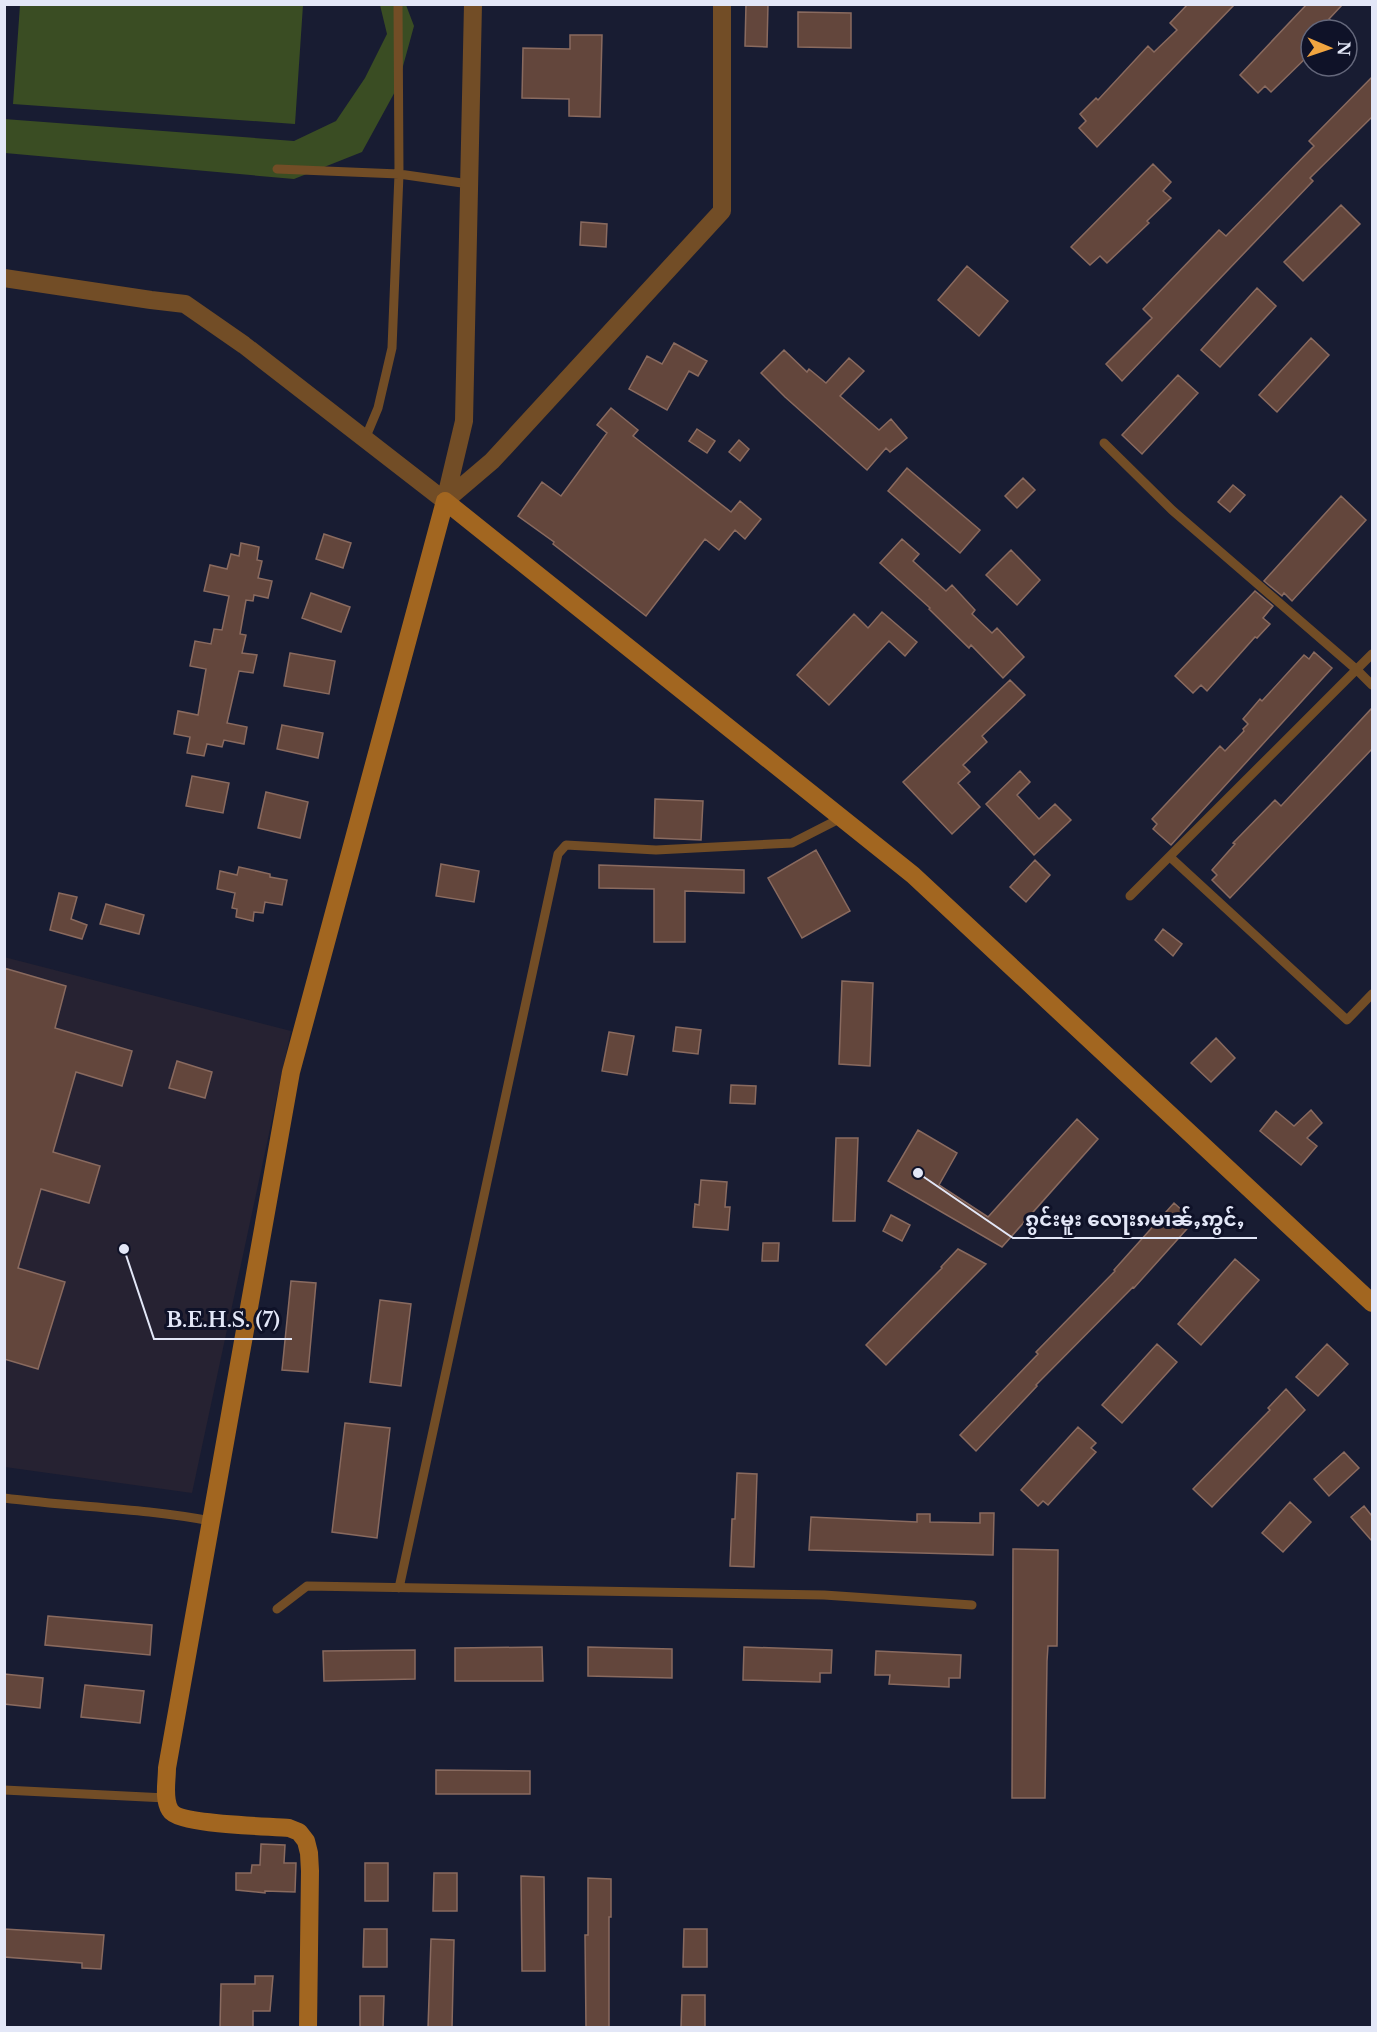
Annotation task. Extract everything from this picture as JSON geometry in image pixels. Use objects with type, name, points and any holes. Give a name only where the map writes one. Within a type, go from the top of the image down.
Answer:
[{"type":"street","points":[[308,2028],[310,1871],[306,1841],[299,1832],[289,1828],[186,1819],[175,1815],[170,1810],[166,1798],[167,1768],[291,1072],[445,501],[464,421],[473,4]]},
{"type":"street","points":[[445,501],[492,461],[722,211],[722,4]]},
{"type":"street","points":[[4,278],[185,303],[244,345],[445,501],[913,875],[1372,1303]]},
{"type":"lane","points":[[365,439],[378,408],[392,348],[399,174],[398,4]]},
{"type":"lane","points":[[277,169],[399,174],[469,184]]},
{"type":"lane","points":[[1104,443],[1172,510],[1358,670],[1372,685]]},
{"type":"lane","points":[[1130,896],[1372,654]]},
{"type":"lane","points":[[399,1588],[558,854],[566,845],[656,850],[792,843],[841,818]]},
{"type":"lane","points":[[1170,857],[1347,1020],[1372,994]]},
{"type":"lane","points":[[4,1498],[179,1515],[211,1521]]},
{"type":"lane","points":[[277,1609],[307,1586],[824,1595],[972,1605]]},
{"type":"lane","points":[[4,1790],[166,1798]]},
{"type":"shaded area","points":[[4,957],[291,1031],[192,1493],[5,1467]]},
{"type":"green space","points":[[20,5],[303,5],[295,124],[13,104]]},
{"type":"green space","points":[[380,5],[406,5],[414,26],[397,88],[362,152],[294,179],[5,153],[4,119],[294,141],[336,121],[365,78],[387,34]]},
{"type":"building","points":[[746,4],[768,4],[767,47],[745,46]]},
{"type":"building","points":[[1188,4],[1235,4],[1097,147],[1079,128],[1086,121],[1080,114],[1096,98],[1098,100],[1148,46],[1154,52],[1177,30],[1170,23]]},
{"type":"building","points":[[1307,4],[1343,4],[1330,18],[1299,18],[1299,65],[1271,92],[1265,86],[1258,93],[1240,75]]},
{"type":"building","points":[[798,12],[851,13],[851,48],[798,47]]},
{"type":"building","points":[[570,35],[602,35],[600,117],[569,116],[569,99],[522,98],[523,48],[570,49]]},
{"type":"building","points":[[1372,77],[1372,117],[1310,178],[1313,181],[1122,381],[1106,364],[1152,318],[1143,309],[1219,230],[1226,236],[1314,146],[1309,141]]},
{"type":"building","points":[[1153,164],[1171,182],[1163,191],[1171,198],[1147,221],[1149,223],[1107,263],[1100,256],[1090,265],[1071,247]]},
{"type":"building","points":[[1341,205],[1360,224],[1303,281],[1284,262]]},
{"type":"building","points":[[581,222],[607,224],[606,247],[580,245]]},
{"type":"building","points":[[967,266],[1008,301],[979,336],[938,300]]},
{"type":"building","points":[[1257,288],[1276,306],[1220,367],[1201,350]]},
{"type":"building","points":[[1311,338],[1329,355],[1277,412],[1259,395]]},
{"type":"building","points":[[674,343],[707,361],[698,376],[689,371],[667,410],[629,389],[647,356],[662,364]]},
{"type":"building","points":[[784,350],[807,372],[809,369],[826,383],[849,358],[864,371],[840,396],[879,430],[891,419],[907,438],[890,452],[886,448],[867,470],[761,373]]},
{"type":"building","points":[[1178,375],[1198,393],[1142,454],[1122,435]]},
{"type":"building","points":[[611,408],[638,430],[633,436],[731,512],[740,501],[761,519],[745,539],[735,530],[719,550],[705,539],[646,616],[518,516],[542,482],[561,496],[607,433],[597,425]]},
{"type":"building","points":[[697,429],[715,441],[707,453],[689,441]]},
{"type":"building","points":[[739,440],[749,449],[740,461],[729,452]]},
{"type":"building","points":[[907,468],[980,530],[960,553],[888,491]]},
{"type":"building","points":[[1023,478],[1035,490],[1017,508],[1005,496]]},
{"type":"building","points":[[1233,485],[1245,495],[1230,512],[1218,502]]},
{"type":"building","points":[[1341,496],[1366,520],[1292,601],[1284,593],[1282,596],[1264,581]]},
{"type":"building","points":[[324,534],[351,543],[343,568],[316,559]]},
{"type":"building","points":[[902,539],[919,554],[913,561],[946,591],[952,585],[975,610],[972,614],[992,633],[997,628],[1024,657],[1003,678],[971,645],[969,648],[930,608],[880,563]]},
{"type":"building","points":[[241,543],[259,547],[257,560],[262,561],[258,578],[272,581],[268,598],[254,595],[253,601],[246,600],[240,634],[246,635],[242,653],[257,655],[253,673],[239,671],[227,723],[247,727],[244,744],[224,740],[222,747],[207,744],[204,756],[187,753],[190,737],[174,734],[178,711],[198,715],[206,669],[190,666],[195,641],[211,644],[214,629],[222,630],[229,596],[204,591],[210,565],[227,569],[231,554],[239,556]]},
{"type":"building","points":[[1011,550],[1040,580],[1017,605],[986,575]]},
{"type":"building","points":[[1255,591],[1273,606],[1263,618],[1270,624],[1257,638],[1255,637],[1207,691],[1201,685],[1193,693],[1175,676]]},
{"type":"building","points":[[311,593],[350,607],[341,632],[302,618]]},
{"type":"building","points":[[882,612],[917,642],[905,656],[889,641],[829,705],[797,675],[854,614],[868,628]]},
{"type":"building","points":[[1314,652],[1332,668],[1171,845],[1153,829],[1157,824],[1152,819],[1220,746],[1225,751],[1244,731],[1243,729],[1248,724],[1243,719],[1260,699],[1262,701],[1304,655],[1309,659]]},
{"type":"building","points":[[290,653],[335,661],[329,694],[284,686]]},
{"type":"building","points":[[1010,680],[1025,695],[982,736],[987,742],[963,765],[970,772],[958,783],[980,807],[952,834],[903,782]]},
{"type":"building","points":[[1372,708],[1372,749],[1230,898],[1212,880],[1217,875],[1212,870],[1235,844],[1233,843],[1275,800],[1281,806]]},
{"type":"building","points":[[282,725],[323,733],[318,758],[277,749]]},
{"type":"building","points":[[1020,771],[1030,782],[1017,795],[1039,819],[1055,804],[1071,820],[1034,855],[986,804]]},
{"type":"building","points":[[192,776],[229,783],[223,813],[186,806]]},
{"type":"building","points":[[266,792],[308,802],[300,838],[258,828]]},
{"type":"building","points":[[655,799],[703,801],[701,840],[654,838]]},
{"type":"building","points":[[816,850],[850,911],[802,938],[768,878]]},
{"type":"building","points":[[1035,860],[1050,875],[1026,902],[1010,887]]},
{"type":"building","points":[[441,864],[479,871],[474,902],[436,896]]},
{"type":"building","points":[[599,865],[744,870],[744,893],[685,891],[685,942],[654,942],[654,889],[599,888]]},
{"type":"building","points":[[239,867],[287,880],[282,905],[265,902],[263,913],[254,912],[253,921],[236,917],[237,909],[232,908],[235,893],[217,889],[220,871],[237,875]]},
{"type":"building","points":[[59,893],[77,897],[71,919],[87,925],[82,939],[50,930]]},
{"type":"building","points":[[106,904],[144,915],[139,934],[100,924]]},
{"type":"building","points":[[1163,929],[1182,944],[1173,956],[1155,940]]},
{"type":"building","points":[[4,968],[66,986],[55,1028],[132,1051],[122,1086],[76,1072],[53,1152],[100,1166],[89,1203],[41,1189],[18,1268],[65,1282],[38,1369],[4,1359]]},
{"type":"building","points":[[842,981],[873,983],[870,1066],[839,1064]]},
{"type":"building","points":[[676,1027],[701,1030],[698,1054],[673,1051]]},
{"type":"building","points":[[609,1032],[634,1036],[627,1075],[602,1071]]},
{"type":"building","points":[[1216,1038],[1235,1058],[1211,1082],[1191,1063]]},
{"type":"building","points":[[177,1061],[212,1072],[205,1098],[169,1088]]},
{"type":"building","points":[[731,1085],[756,1086],[755,1104],[730,1103]]},
{"type":"building","points":[[1311,1110],[1322,1123],[1307,1138],[1317,1146],[1301,1165],[1260,1131],[1276,1111],[1294,1126]]},
{"type":"building","points":[[1077,1119],[1098,1139],[1002,1247],[888,1181],[918,1130],[957,1153],[939,1185],[988,1217]]},
{"type":"building","points":[[836,1138],[858,1138],[855,1221],[833,1221]]},
{"type":"building","points":[[701,1180],[727,1182],[725,1207],[730,1207],[728,1230],[693,1227],[695,1204],[699,1205]]},
{"type":"building","points":[[1174,1203],[1194,1221],[1134,1288],[1036,1385],[976,1451],[960,1435],[1115,1271]]},
{"type":"building","points":[[891,1215],[910,1225],[902,1241],[883,1231]]},
{"type":"building","points":[[763,1243],[779,1243],[778,1261],[762,1261]]},
{"type":"building","points":[[958,1249],[986,1264],[886,1365],[866,1345]]},
{"type":"building","points":[[1235,1259],[1259,1280],[1201,1345],[1178,1324]]},
{"type":"building","points":[[291,1281],[316,1283],[308,1372],[282,1370]]},
{"type":"building","points":[[380,1300],[411,1304],[401,1386],[370,1382]]},
{"type":"building","points":[[1157,1344],[1177,1362],[1122,1423],[1102,1405]]},
{"type":"building","points":[[1327,1344],[1348,1364],[1318,1396],[1296,1377]]},
{"type":"building","points":[[1286,1389],[1305,1410],[1212,1507],[1193,1489],[1270,1410],[1268,1408]]},
{"type":"building","points":[[345,1423],[390,1428],[377,1538],[332,1532]]},
{"type":"building","points":[[1078,1427],[1096,1443],[1091,1448],[1096,1452],[1048,1505],[1043,1501],[1038,1506],[1021,1490]]},
{"type":"building","points":[[1344,1452],[1359,1468],[1329,1496],[1314,1479]]},
{"type":"building","points":[[737,1473],[757,1474],[754,1567],[730,1566]]},
{"type":"building","points":[[1290,1502],[1311,1522],[1283,1552],[1262,1533]]},
{"type":"building","points":[[1364,1506],[1372,1516],[1372,1541],[1351,1517]]},
{"type":"building","points":[[980,1513],[994,1513],[993,1555],[809,1550],[811,1517],[917,1522],[917,1514],[930,1514],[930,1522],[980,1523]]},
{"type":"building","points":[[1013,1549],[1058,1550],[1057,1646],[1048,1646],[1047,1661],[1045,1798],[1012,1798]]},
{"type":"building","points":[[48,1616],[152,1625],[150,1655],[45,1645]]},
{"type":"building","points":[[542,1647],[543,1681],[455,1681],[455,1648]]},
{"type":"building","points":[[588,1647],[672,1649],[672,1678],[588,1676]]},
{"type":"building","points":[[744,1647],[832,1650],[831,1673],[820,1673],[820,1682],[743,1680]]},
{"type":"building","points":[[415,1650],[415,1679],[324,1681],[323,1651]]},
{"type":"building","points":[[876,1651],[961,1655],[960,1678],[949,1678],[949,1687],[889,1684],[890,1675],[875,1675]]},
{"type":"building","points":[[4,1674],[43,1678],[40,1708],[4,1704]]},
{"type":"building","points":[[85,1685],[144,1691],[140,1723],[81,1717]]},
{"type":"building","points":[[436,1770],[530,1771],[530,1794],[436,1794]]},
{"type":"building","points":[[261,1844],[285,1845],[284,1863],[296,1863],[295,1892],[265,1891],[265,1893],[236,1890],[236,1873],[251,1873],[252,1865],[260,1865]]},
{"type":"building","points":[[365,1863],[388,1863],[388,1901],[365,1901]]},
{"type":"building","points":[[434,1873],[457,1873],[457,1911],[433,1911]]},
{"type":"building","points":[[521,1876],[544,1877],[545,1971],[522,1971]]},
{"type":"building","points":[[588,1878],[611,1879],[609,2028],[586,2028],[585,1935],[588,1935]]},
{"type":"building","points":[[4,1929],[104,1935],[101,1969],[82,1968],[82,1963],[4,1957]]},
{"type":"building","points":[[364,1929],[387,1929],[387,1967],[363,1967]]},
{"type":"building","points":[[684,1929],[707,1929],[707,1967],[683,1967]]},
{"type":"building","points":[[431,1939],[454,1940],[452,2028],[428,2028]]},
{"type":"building","points":[[255,1976],[273,1976],[270,2011],[253,2011],[253,2028],[220,2028],[221,1984],[255,1984]]},
{"type":"building","points":[[682,1995],[705,1995],[705,2028],[681,2028]]},
{"type":"building","points":[[360,1996],[384,1996],[383,2028],[360,2028]]},
{"type":"place","name":"ၵွင်းမူး လေႃးၵမၢၼ်ႇဢွင်ႇ","points":[[918,1173]]},
{"type":"place","name":"B.E.H.S. (7)","points":[[124,1249]]}]
